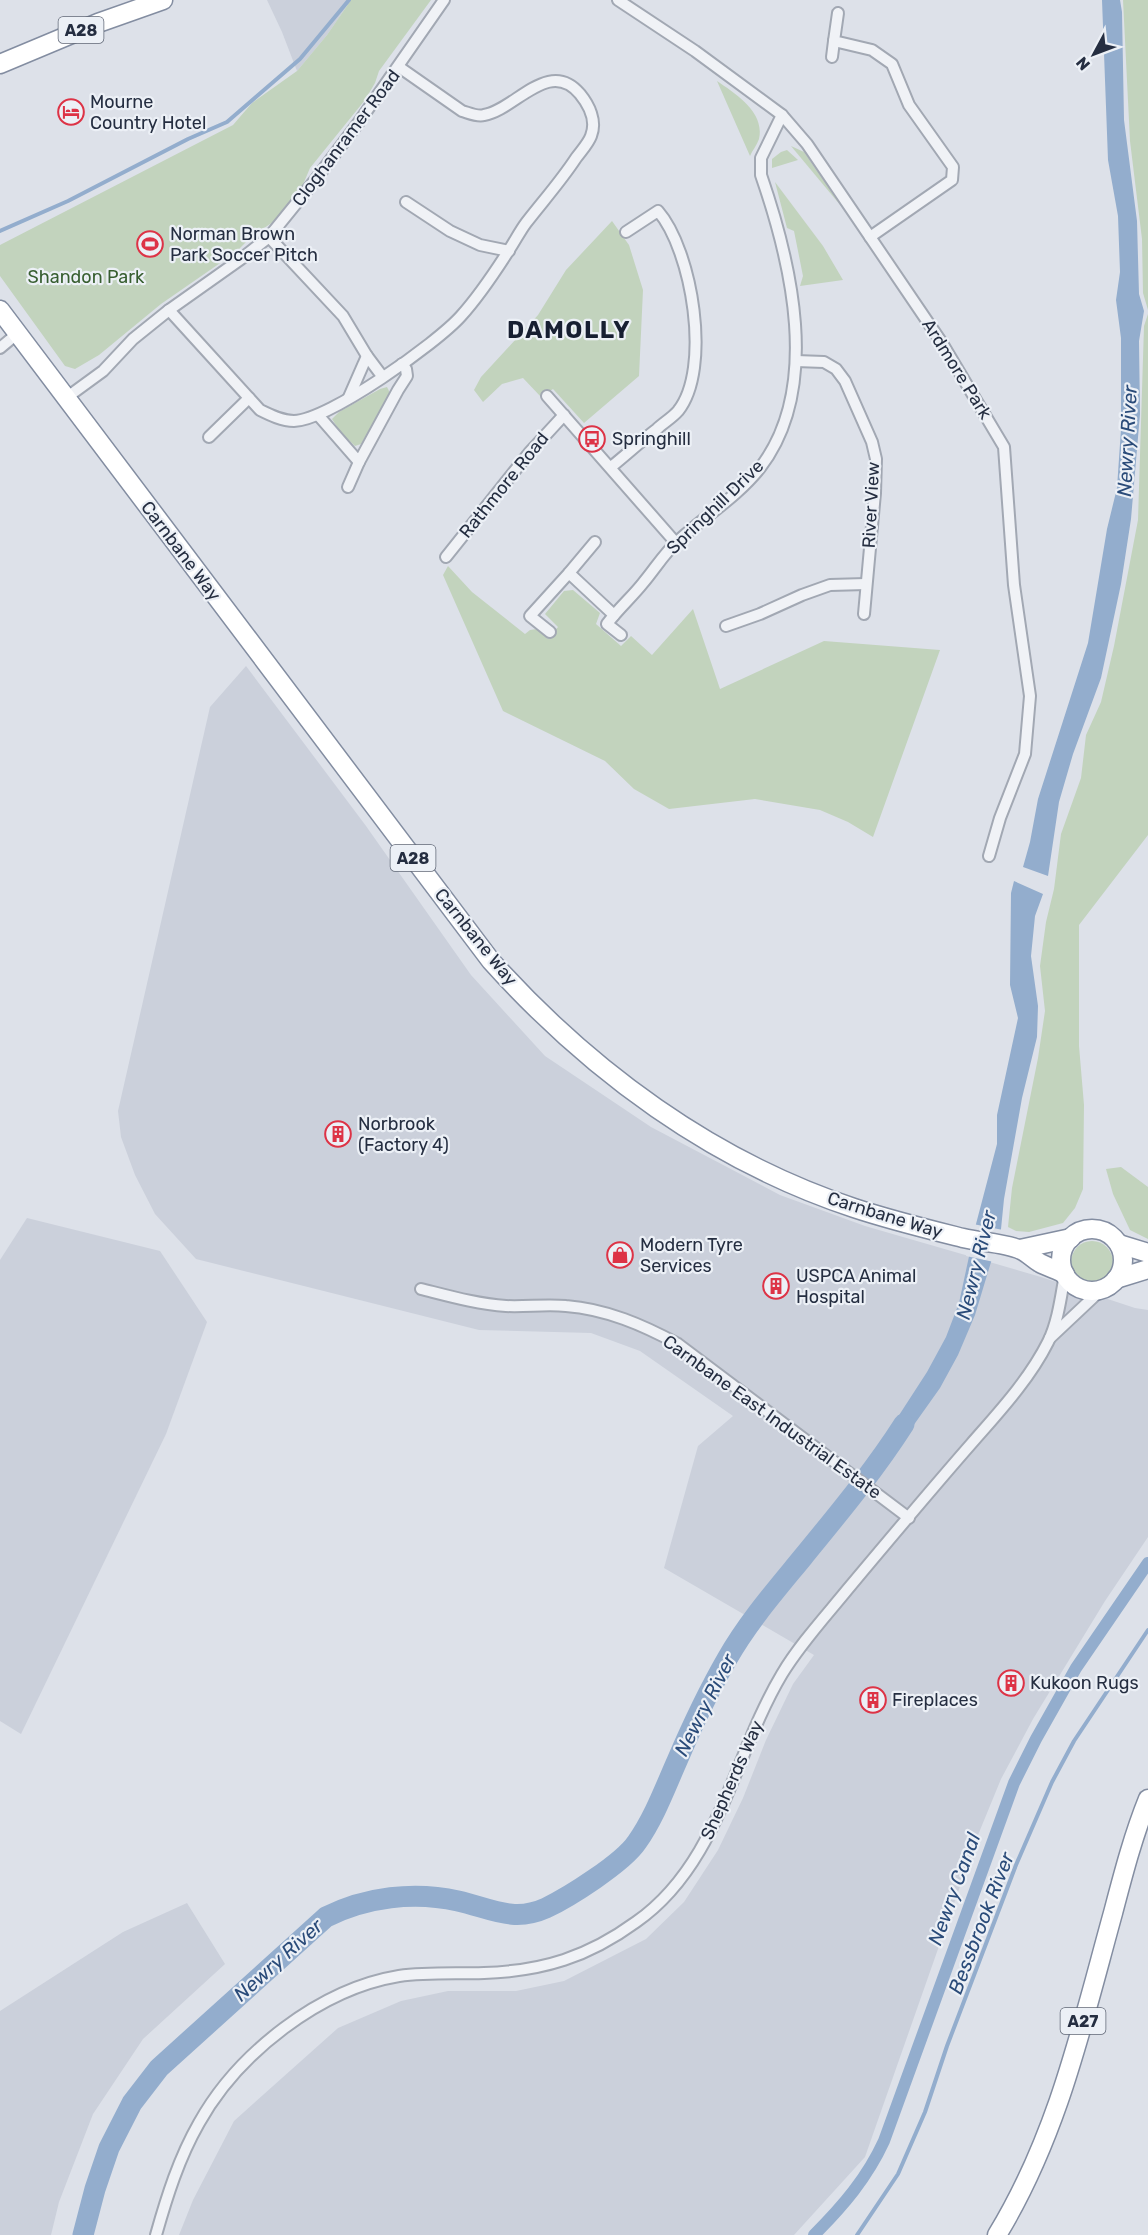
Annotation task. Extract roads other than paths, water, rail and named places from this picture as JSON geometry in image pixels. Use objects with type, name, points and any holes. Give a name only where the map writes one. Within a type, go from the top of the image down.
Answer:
[{"type":"highway","name":"A28","points":[[0,64],[98,23],[163,0]]},
{"type":"highway","name":"Carnbane Way","points":[[0,310],[462,924],[510,982],[551,1023],[630,1091],[696,1135],[743,1160],[830,1200],[905,1223],[1013,1248]]},
{"type":"highway","points":[[1065,1274],[1062,1256],[1071,1238],[1079,1232],[1097,1229],[1113,1237],[1119,1244],[1123,1262],[1109,1284]]},
{"type":"highway","points":[[1013,1248],[1071,1238]]},
{"type":"highway","points":[[1119,1244],[1148,1253]]},
{"type":"highway","points":[[1013,1248],[1065,1274],[1076,1286],[1092,1291],[1148,1269]]},
{"type":"highway","name":"A27","points":[[997,2235],[1032,2171],[1052,2124],[1126,1865],[1148,1799]]},
{"type":"street","name":"Cloghanramer Road","points":[[66,398],[103,371],[133,339],[169,310],[242,259],[269,237],[316,179],[399,67],[444,0]]},
{"type":"street","name":"Ardmore Park","points":[[618,0],[695,51],[782,115],[807,144],[942,343],[1004,447],[1014,585],[1030,696],[1025,754],[1000,818],[989,856]]},
{"type":"street","points":[[832,57],[838,13]]},
{"type":"street","points":[[834,41],[872,50],[892,64],[909,105],[953,168],[952,180],[870,237]]},
{"type":"street","points":[[169,310],[260,410],[275,417],[294,421],[318,415],[349,398],[443,335],[462,315],[524,225],[566,173],[591,136],[594,124],[586,102],[571,85],[560,81],[547,82],[528,90],[485,115],[473,115],[462,111],[399,67]]},
{"type":"street","name":"Springhill Drive","points":[[614,615],[642,585],[675,543],[740,489],[759,470],[783,430],[790,408],[796,361],[792,297],[782,245],[761,175],[761,158],[782,115]]},
{"type":"street","points":[[406,202],[450,231],[480,245],[508,251]]},
{"type":"street","points":[[611,468],[677,411],[690,390],[694,363],[693,308],[688,273],[667,222],[658,211],[626,232]]},
{"type":"street","points":[[269,237],[343,316],[382,376]]},
{"type":"street","points":[[0,348],[18,333]]},
{"type":"street","points":[[349,398],[367,356]]},
{"type":"street","name":"River View","points":[[796,361],[824,362],[836,369],[845,381],[872,442],[876,459],[875,493],[864,614]]},
{"type":"street","points":[[348,487],[359,462],[407,376],[402,364]]},
{"type":"street","name":"Rathmore Road","points":[[548,396],[675,543]]},
{"type":"street","points":[[209,437],[249,398]]},
{"type":"street","points":[[318,415],[359,462]]},
{"type":"street","name":"Rathmore Road","points":[[447,557],[529,453],[564,415]]},
{"type":"street","points":[[550,632],[530,616],[595,542]]},
{"type":"street","points":[[569,573],[614,615],[607,624],[621,635]]},
{"type":"street","points":[[726,626],[830,585],[866,585]]},
{"type":"street","name":"Shepherds Way","points":[[1050,1339],[1065,1274]]},
{"type":"street","name":"Shepherds Way","points":[[156,2235],[174,2178],[188,2145],[217,2094],[256,2052],[308,2011],[349,1990],[401,1976],[518,1971],[554,1964],[585,1953],[613,1938],[640,1920],[663,1898],[684,1874],[704,1844],[721,1811],[759,1719],[784,1671],[822,1622],[1008,1400],[1050,1339],[1109,1284]]},
{"type":"street","name":"Carnbane East Industrial Estate","points":[[421,1289],[460,1299],[505,1306],[565,1306],[624,1319],[649,1329],[678,1344],[909,1518]]},
{"type":"water","name":"Newry River","points":[[1102,0],[1120,0],[1122,12],[1124,120],[1137,221],[1139,294],[1144,311],[1139,341],[1140,414],[1131,519],[1121,584],[1101,678],[1073,754],[1059,802],[1048,876],[1023,867],[1038,799],[1088,643],[1107,529],[1117,488],[1121,429],[1121,338],[1116,300],[1120,272],[1118,216],[1108,160]]},
{"type":"water","name":"Newry River","points":[[1014,881],[1043,894],[1035,916],[1031,956],[1038,1006],[1037,1037],[1022,1098],[1001,1229],[975,1315],[958,1355],[940,1388],[896,1450],[881,1443],[927,1372],[946,1337],[959,1303],[976,1224],[997,1144],[997,1115],[1018,1018],[1010,985],[1011,893]]},
{"type":"waterway","points":[[0,231],[68,201],[188,139],[227,122],[300,59],[349,0]]},
{"type":"waterway","name":"Newry River","points":[[83,2235],[109,2148],[132,2103],[159,2068],[326,1917],[357,1905],[407,1896],[458,1901],[502,1913],[534,1912],[556,1903],[581,1888],[620,1860],[637,1842],[654,1813],[700,1709],[735,1645],[763,1606],[868,1475],[904,1424]]},
{"type":"waterway","name":"Newry Canal","points":[[814,2235],[854,2191],[884,2141],[1014,1783],[1076,1668],[1148,1563]]},
{"type":"waterway","name":"Bessbrook River","points":[[857,2235],[898,2174],[925,2112],[947,2046],[1016,1865],[1052,1782],[1074,1741],[1148,1630]]},
{"type":"place","name":"Mourne Country Hotel","points":[[71,112]]},
{"type":"place","name":"Norman Brown Park Soccer Pitch","points":[[150,244]]},
{"type":"place","name":"Springhill","points":[[592,439]]},
{"type":"place","name":"Norbrook (Factory 4)","points":[[338,1134]]},
{"type":"place","name":"Modern Tyre Services","points":[[620,1255]]},
{"type":"place","name":"USPCA Animal Hospital","points":[[776,1286]]},
{"type":"place","name":"Kukoon Rugs","points":[[1011,1683]]},
{"type":"place","name":"Fireplaces","points":[[873,1700]]},
{"type":"district","name":"DAMOLLY","points":[[569,330]]},
{"type":"park label","name":"Shandon Park","points":[[86,277]]}]
